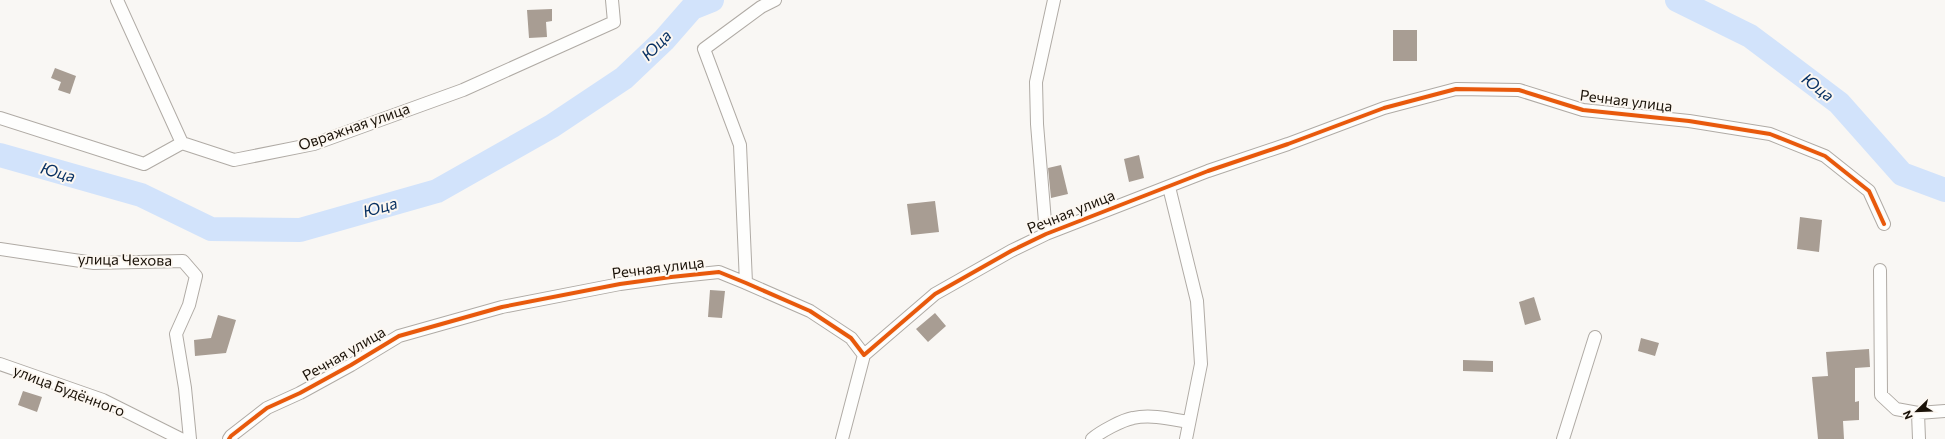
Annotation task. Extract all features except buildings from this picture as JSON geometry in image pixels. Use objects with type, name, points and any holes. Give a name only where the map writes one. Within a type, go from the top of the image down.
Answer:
[{"type":"street","points":[[0,118],[144,164],[182,143],[117,0]]},
{"type":"street","name":"Овражная улица","points":[[182,143],[234,160],[314,144],[463,90],[614,22],[612,0]]},
{"type":"street","points":[[746,283],[740,144],[704,49],[761,7],[775,0]]},
{"type":"street","name":"Речная улица","points":[[1046,234],[1037,124],[1036,82],[1054,0]]},
{"type":"street","name":"Речная улица","points":[[229,439],[267,408],[345,369],[399,336],[502,307],[620,284],[719,272],[810,311],[851,338],[864,354],[935,294],[1011,251],[1046,234],[1208,171],[1288,144],[1384,108],[1456,89],[1519,90],[1583,110],[1689,120],[1770,134],[1825,156],[1868,191],[1884,224]]},
{"type":"street","points":[[1169,187],[1197,301],[1201,364],[1188,422],[1186,439]]},
{"type":"street","name":"улица Чехова","points":[[0,249],[94,263],[183,261],[196,276],[189,305],[176,334],[185,388],[190,439]]},
{"type":"street","points":[[1880,270],[1881,395],[1896,409],[1918,413],[1945,411]]},
{"type":"street","points":[[1563,439],[1594,337]]},
{"type":"street","points":[[842,439],[864,354]]},
{"type":"street","name":"улица Будённого","points":[[0,364],[103,400],[181,439]]},
{"type":"street","points":[[1918,413],[1919,439]]},
{"type":"street","points":[[1092,439],[1097,434],[1132,418],[1160,417],[1188,422]]},
{"type":"waterway","name":"Юца","points":[[0,155],[141,195],[211,229],[300,230],[437,191],[552,126],[624,78],[664,40],[692,8],[712,0]]},
{"type":"waterway","name":"Юца","points":[[1677,0],[1750,36],[1839,103],[1902,174],[1945,190]]},
{"type":"cycle path","points":[[229,439],[267,408],[300,393],[399,336],[502,307],[620,284],[671,277],[719,272],[810,311],[851,338],[864,355],[935,294],[1011,251],[1046,234],[1208,171],[1288,144],[1384,108],[1456,89],[1519,90],[1583,110],[1689,121],[1770,134],[1825,156],[1869,191],[1884,224]]}]
